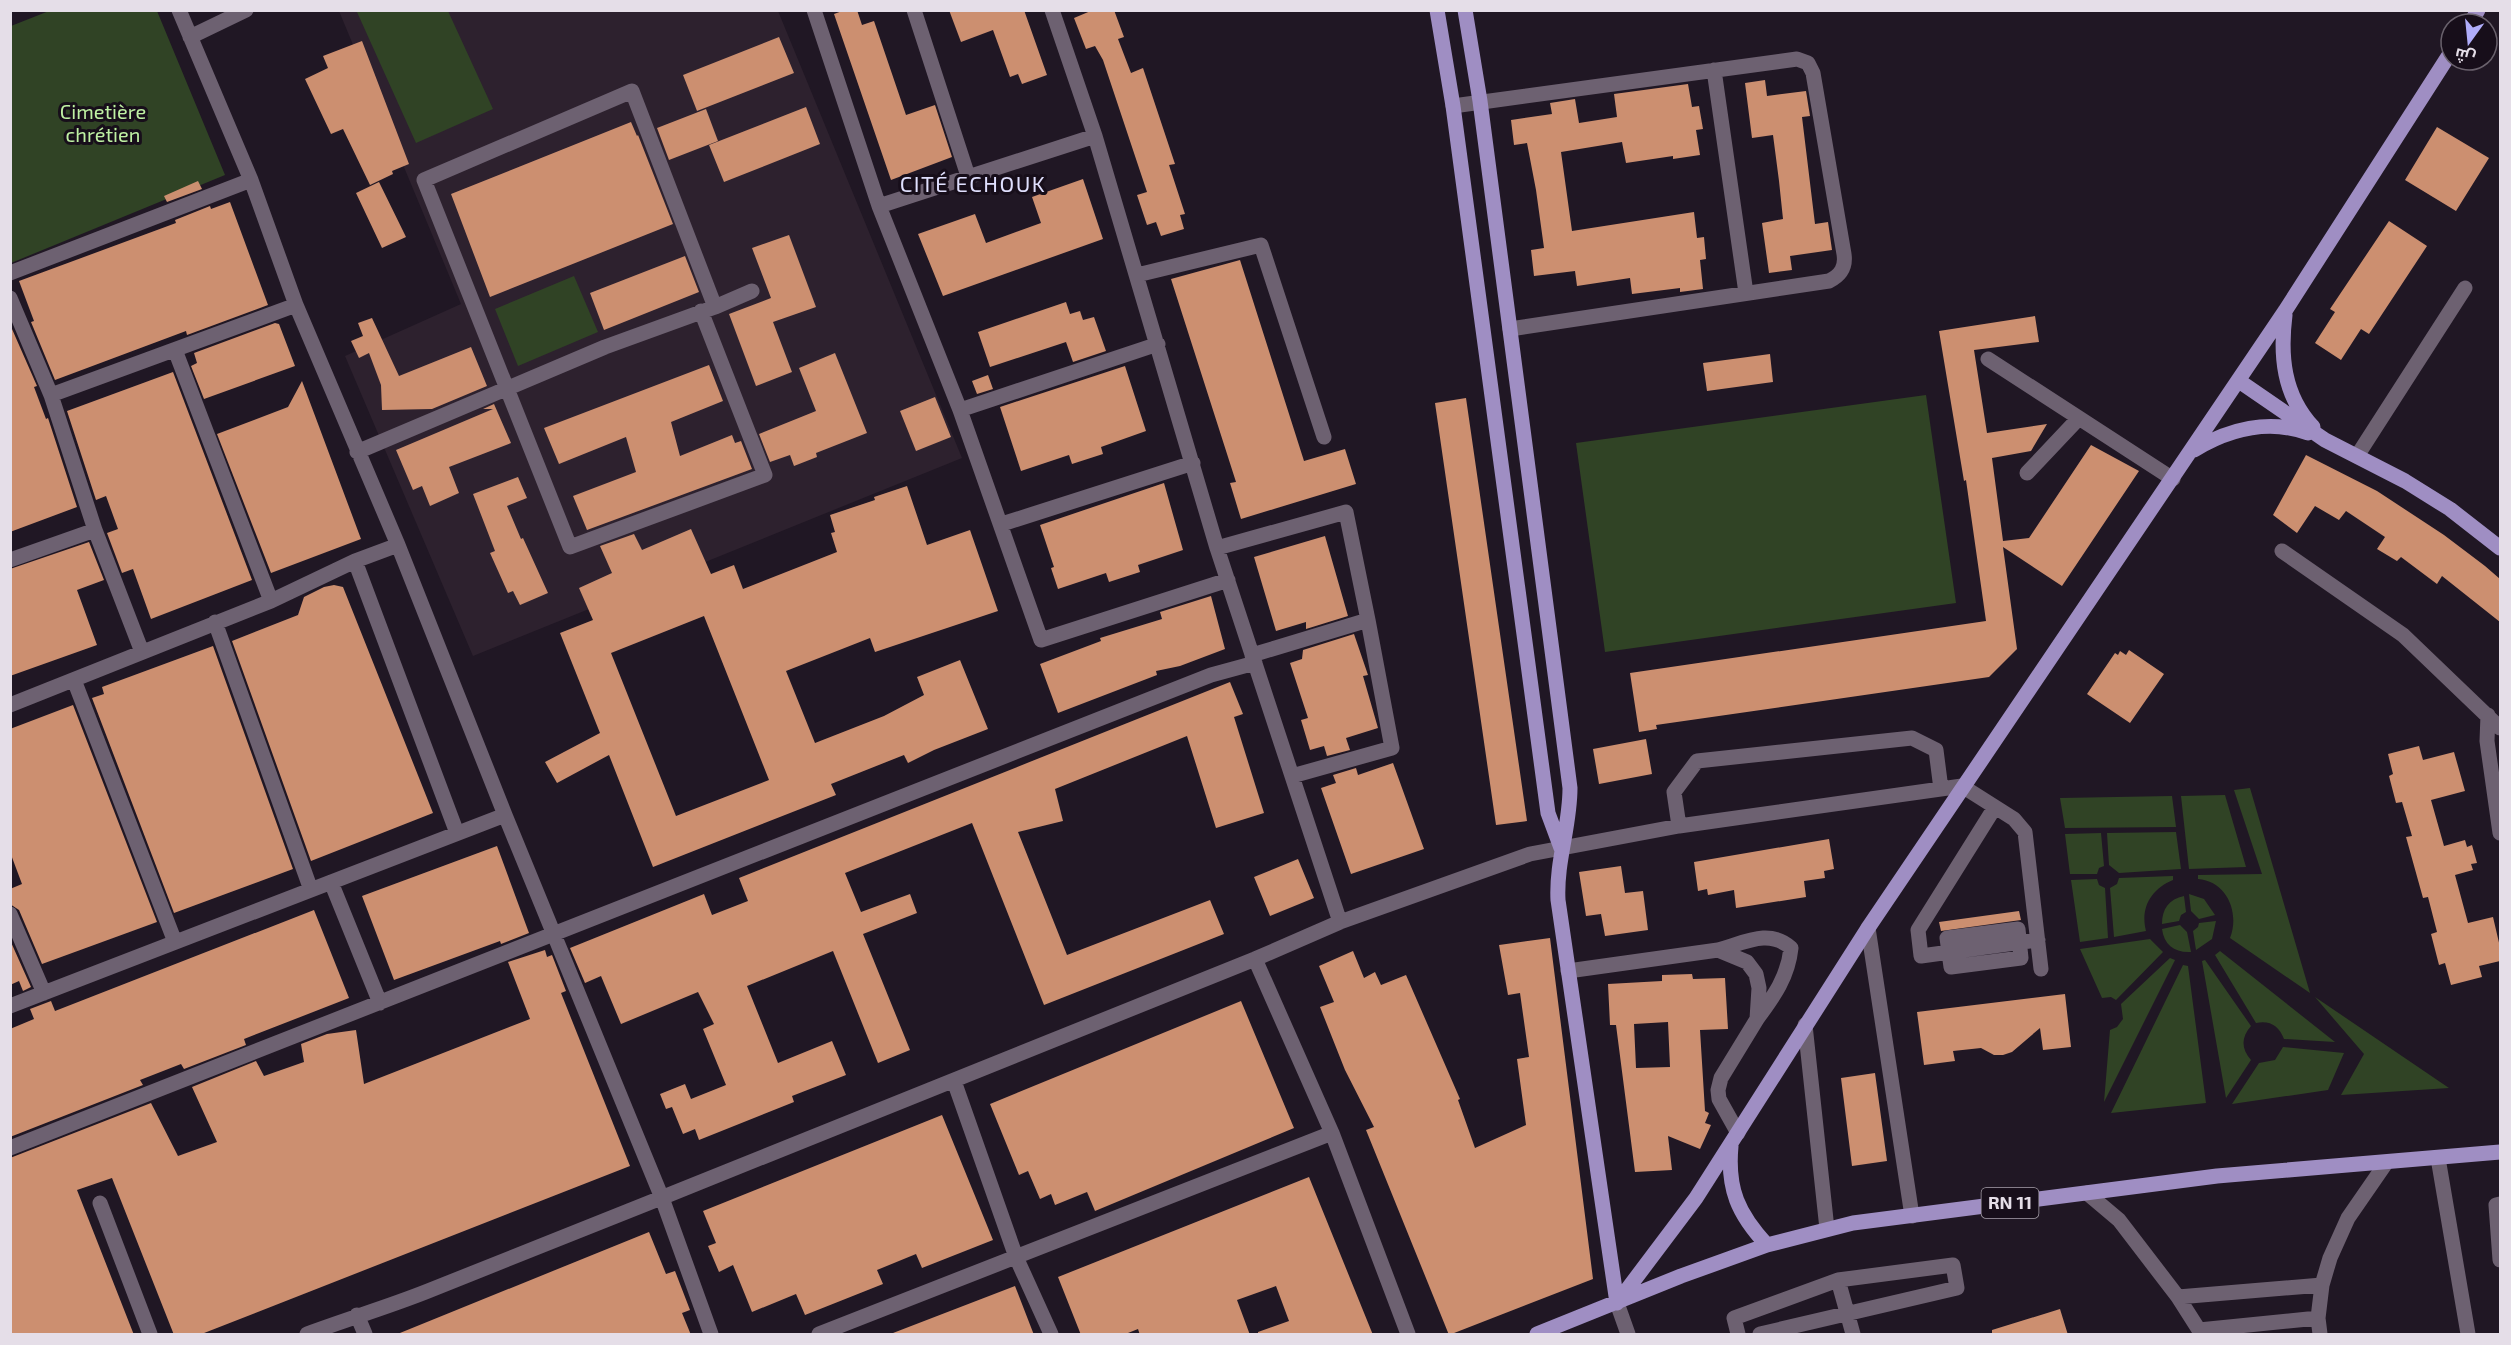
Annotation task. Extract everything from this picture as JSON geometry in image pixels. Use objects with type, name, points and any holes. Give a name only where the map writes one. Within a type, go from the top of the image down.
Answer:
[{"type":"main road","points":[[1437,10],[1454,106],[1548,813],[1561,848]]},
{"type":"main road","points":[[1465,10],[1480,101],[1570,788],[1567,829],[1561,848],[1557,883],[1558,900],[1617,1303]]},
{"type":"main road","points":[[1617,1303],[1696,1198],[1868,928],[2285,311],[2439,71]]},
{"type":"main road","points":[[2285,311],[2282,339],[2283,367],[2292,395],[2306,419],[2325,440]]},
{"type":"main road","points":[[2238,381],[2325,440]]},
{"type":"main road","points":[[2191,451],[2225,434],[2243,429],[2271,426],[2299,430],[2325,440],[2405,481],[2450,509],[2500,548]]},
{"type":"main road","points":[[1735,1138],[1729,1166],[1732,1188],[1739,1210],[1767,1245]]},
{"type":"main road","name":"RN 11","points":[[1537,1335],[1689,1273],[1767,1245],[1827,1229],[2217,1176],[2500,1152]]},
{"type":"street","points":[[179,10],[251,180],[296,304],[398,545],[553,934],[662,1198],[711,1335]]},
{"type":"street","points":[[190,37],[246,10]]},
{"type":"street","points":[[814,10],[879,206],[960,411],[1002,524],[1041,640],[1228,580]]},
{"type":"street","points":[[914,10],[968,176]]},
{"type":"street","points":[[1052,10],[1095,136],[1217,548],[1340,922]]},
{"type":"street","points":[[1454,106],[1797,59],[1808,63],[1812,68],[1844,254],[1844,267],[1840,273],[1829,280],[1510,329]]},
{"type":"street","points":[[1714,70],[1746,293]]},
{"type":"street","points":[[632,91],[708,309],[765,475],[570,547],[424,180],[632,91]]},
{"type":"street","points":[[879,206],[1095,136]]},
{"type":"street","points":[[10,273],[251,180]]},
{"type":"street","points":[[1137,274],[1261,245],[1324,437]]},
{"type":"street","points":[[2357,456],[2466,288]]},
{"type":"street","points":[[357,452],[605,347],[752,291]]},
{"type":"street","points":[[10,298],[51,395],[95,530],[142,652]]},
{"type":"street","points":[[51,395],[296,304]]},
{"type":"street","points":[[960,411],[1158,345]]},
{"type":"street","points":[[175,350],[271,601]]},
{"type":"street","points":[[1988,359],[2173,479]]},
{"type":"street","points":[[2026,473],[2078,419]]},
{"type":"street","points":[[1002,524],[1193,463]]},
{"type":"street","points":[[1217,548],[1346,512],[1392,748],[1292,776]]},
{"type":"street","points":[[10,560],[95,530]]},
{"type":"street","points":[[10,705],[271,601],[355,561],[398,545]]},
{"type":"street","points":[[2282,551],[2403,634],[2500,728]]},
{"type":"street","points":[[355,561],[457,833]]},
{"type":"street","points":[[10,1148],[1211,675],[1368,620]]},
{"type":"street","points":[[215,622],[311,890]]},
{"type":"street","points":[[74,680],[175,942]]},
{"type":"street","points":[[2488,715],[2500,706]]},
{"type":"street","points":[[2488,715],[2494,738],[2500,833]]},
{"type":"street","points":[[1679,826],[1674,792],[1697,761],[1912,738],[1936,750],[1941,789]]},
{"type":"street","points":[[307,1335],[412,1297],[662,1198],[1255,959],[1340,922],[1521,857],[1561,848],[1679,826],[1962,786],[2014,819],[2025,832],[2041,969]]},
{"type":"street","points":[[1949,952],[1921,956],[1918,930],[1995,807]]},
{"type":"street","points":[[10,1006],[505,815]]},
{"type":"street","points":[[331,882],[380,1003]]},
{"type":"street","points":[[10,914],[44,993]]},
{"type":"street","points":[[1868,928],[1912,1216]]},
{"type":"street","points":[[2018,929],[2019,942],[2021,958],[1951,967],[1947,938],[2018,929]]},
{"type":"street","points":[[1568,971],[1718,950],[1764,936],[1782,940],[1791,948],[1790,962],[1782,984],[1757,1019],[1721,1078],[1718,1090],[1719,1099],[1735,1138]]},
{"type":"street","points":[[2019,942],[2038,940]]},
{"type":"street","points":[[1718,950],[1747,962],[1756,974],[1759,988],[1757,1019]]},
{"type":"street","points":[[1255,959],[1332,1133],[1408,1335]]},
{"type":"street","points":[[1805,1025],[1827,1229]]},
{"type":"street","points":[[954,1081],[1016,1257],[1051,1335]]},
{"type":"street","points":[[819,1335],[1332,1133]]},
{"type":"street","points":[[2438,1158],[2468,1335]]},
{"type":"street","points":[[2320,1335],[2318,1318],[2322,1285],[2330,1258],[2348,1218],[2386,1163]]},
{"type":"street","points":[[2086,1193],[2119,1220],[2178,1297],[2199,1330],[2318,1318]]},
{"type":"street","points":[[100,1203],[150,1335]]},
{"type":"street","points":[[2500,1204],[2496,1204],[2500,1260]]},
{"type":"street","points":[[1738,1335],[1734,1318],[1838,1280],[1953,1264],[1957,1288],[1760,1335]]},
{"type":"street","points":[[1838,1280],[1853,1335]]},
{"type":"street","points":[[2178,1297],[2322,1285]]},
{"type":"street","points":[[1617,1303],[1628,1335]]},
{"type":"street","points":[[357,1315],[365,1335]]},
{"type":"shaded area","points":[[339,11],[778,11],[962,458],[473,656],[345,356],[461,304]]},
{"type":"green space","points":[[360,10],[448,11],[493,109],[416,143],[357,12]]},
{"type":"green space","name":"Cimetière chrétien","points":[[49,11],[157,11],[225,175],[11,263],[11,26]]},
{"type":"green space","points":[[574,276],[598,332],[518,366],[495,309]]},
{"type":"green space","points":[[1926,395],[1956,603],[1605,652],[1576,443]]},
{"type":"green space","points":[[2250,788],[2310,993],[2230,938],[2233,919],[2229,900],[2217,886],[2198,879],[2198,875],[2262,874],[2234,790]]},
{"type":"green space","points":[[2225,795],[2246,867],[2189,869],[2181,796]]},
{"type":"green space","points":[[2172,796],[2176,827],[2065,828],[2060,798]]},
{"type":"green space","points":[[2176,832],[2181,869],[2119,873],[2109,865],[2107,833]]},
{"type":"green space","points":[[2101,833],[2104,866],[2099,868],[2097,874],[2070,874],[2065,834]]},
{"type":"green space","points":[[2173,876],[2173,880],[2153,894],[2149,900],[2145,915],[2146,931],[2114,937],[2110,888],[2117,884],[2119,878]]},
{"type":"green space","points":[[2097,879],[2099,885],[2105,888],[2108,938],[2080,942],[2071,880]]},
{"type":"green space","points":[[2189,894],[2204,899],[2215,915],[2199,919],[2191,911]]},
{"type":"green space","points":[[2184,896],[2186,912],[2181,915],[2179,921],[2162,924],[2163,914],[2170,902]]},
{"type":"green space","points":[[2216,921],[2212,939],[2196,950],[2193,931],[2199,923]]},
{"type":"green space","points":[[2180,925],[2187,932],[2191,952],[2171,947],[2163,935],[2162,929]]},
{"type":"green space","points":[[2150,939],[2163,952],[2116,1000],[2111,997],[2102,998],[2080,949]]},
{"type":"green space","points":[[2220,951],[2335,1042],[2284,1039],[2273,1025],[2266,1022],[2256,1023],[2215,955]]},
{"type":"green space","points":[[2170,958],[2175,960],[2104,1102],[2110,1030],[2117,1027],[2123,1019],[2121,1004]]},
{"type":"green space","points":[[2205,960],[2251,1026],[2245,1034],[2244,1047],[2251,1060],[2226,1098],[2202,961]]},
{"type":"green space","points":[[2183,965],[2188,966],[2206,1103],[2111,1113]]},
{"type":"green space","points":[[2315,997],[2449,1088],[2341,1095],[2364,1054]]},
{"type":"green space","points":[[2283,1047],[2344,1053],[2328,1090],[2232,1104],[2259,1063],[2275,1060]]},
{"type":"building","points":[[845,10],[857,10],[862,25],[874,21],[906,115],[935,105],[952,157],[891,180],[834,14]]},
{"type":"building","points":[[949,10],[1024,10],[1047,75],[1022,84],[1018,74],[1010,77],[993,30],[961,42]]},
{"type":"building","points":[[1093,10],[1114,10],[1124,37],[1118,39],[1131,73],[1143,68],[1175,164],[1169,165],[1185,214],[1180,215],[1184,229],[1161,236],[1156,222],[1147,225],[1137,195],[1147,192],[1103,60],[1095,46],[1086,49],[1074,18]]},
{"type":"building","points":[[779,37],[794,73],[697,111],[683,75]]},
{"type":"building","points":[[362,41],[409,164],[392,171],[393,174],[370,185],[343,129],[331,134],[305,79],[328,68],[323,56]]},
{"type":"building","points":[[1765,80],[1767,96],[1806,91],[1810,116],[1802,117],[1815,224],[1828,222],[1832,250],[1790,256],[1792,270],[1769,273],[1762,223],[1783,219],[1779,181],[1773,135],[1752,138],[1745,83]]},
{"type":"building","points":[[1688,84],[1692,107],[1699,106],[1703,129],[1696,130],[1700,155],[1673,159],[1673,156],[1626,163],[1622,142],[1561,152],[1572,231],[1694,212],[1697,238],[1704,237],[1706,259],[1700,260],[1703,289],[1680,292],[1680,288],[1632,294],[1630,278],[1577,286],[1575,271],[1534,276],[1531,250],[1544,248],[1536,190],[1527,143],[1514,145],[1511,120],[1552,114],[1550,103],[1575,99],[1579,123],[1617,117],[1614,94]]},
{"type":"building","points":[[806,107],[820,144],[724,182],[709,145]]},
{"type":"building","points":[[706,109],[718,141],[669,160],[657,128]]},
{"type":"building","points":[[631,122],[673,224],[490,297],[451,194]]},
{"type":"building","points":[[2437,127],[2489,158],[2456,211],[2405,180]]},
{"type":"building","points":[[1083,179],[1103,239],[943,296],[918,234],[975,214],[986,243],[1041,223],[1032,197]]},
{"type":"building","points":[[198,181],[202,189],[167,202],[164,196]]},
{"type":"building","points":[[379,182],[406,237],[382,248],[356,193]]},
{"type":"building","points":[[230,202],[268,305],[187,335],[186,331],[55,380],[31,322],[34,321],[19,281],[176,223],[175,220],[210,206],[211,209]]},
{"type":"building","points":[[2389,221],[2427,246],[2369,334],[2361,329],[2341,360],[2315,343],[2335,312],[2330,309]]},
{"type":"building","points":[[789,235],[816,307],[773,322],[792,372],[756,386],[729,314],[771,298],[752,248]]},
{"type":"building","points":[[685,256],[699,292],[604,330],[590,293]]},
{"type":"building","points":[[1240,260],[1304,461],[1345,449],[1356,484],[1241,519],[1230,483],[1236,482],[1171,279]]},
{"type":"building","points":[[1066,302],[1070,314],[1080,311],[1083,320],[1094,317],[1106,351],[1073,362],[1066,342],[990,367],[978,332]]},
{"type":"building","points":[[2035,316],[2039,342],[1974,350],[1987,433],[2047,424],[2031,451],[1992,458],[2003,541],[2029,538],[2091,445],[2139,471],[2062,586],[2003,547],[2017,649],[1989,677],[1656,725],[1657,729],[1639,732],[1630,673],[1986,621],[1966,480],[1964,481],[1939,331]]},
{"type":"building","points":[[372,318],[399,376],[471,347],[487,386],[432,409],[382,410],[381,385],[369,353],[359,358],[351,341],[363,336],[358,323]]},
{"type":"building","points":[[275,323],[279,324],[295,366],[204,399],[191,366],[197,363],[194,353]]},
{"type":"building","points":[[10,329],[12,329],[37,386],[34,387],[46,419],[48,418],[77,507],[10,532]]},
{"type":"building","points":[[835,353],[867,433],[816,453],[817,457],[794,466],[790,455],[770,462],[759,434],[816,411],[799,368]]},
{"type":"building","points":[[1770,354],[1773,382],[1707,391],[1703,363]]},
{"type":"building","points":[[709,365],[723,401],[671,422],[680,456],[732,435],[735,443],[741,441],[752,469],[587,530],[573,496],[636,472],[626,437],[559,464],[544,428]]},
{"type":"building","points":[[1125,366],[1146,431],[1101,447],[1103,454],[1072,464],[1069,455],[1021,471],[1000,407]]},
{"type":"building","points":[[173,372],[252,580],[151,619],[133,569],[122,573],[107,533],[118,529],[106,496],[96,500],[67,411]]},
{"type":"building","points":[[988,375],[993,389],[977,394],[972,381]]},
{"type":"building","points":[[302,381],[361,539],[271,573],[217,434],[288,407]]},
{"type":"building","points":[[935,397],[951,437],[916,451],[900,411]]},
{"type":"building","points":[[1466,398],[1527,821],[1496,825],[1435,403]]},
{"type":"building","points":[[494,404],[511,443],[449,467],[459,493],[430,506],[422,486],[413,490],[396,450],[493,409],[483,409]]},
{"type":"building","points":[[2306,455],[2377,491],[2444,535],[2485,566],[2500,579],[2500,622],[2442,576],[2437,584],[2401,557],[2397,561],[2377,549],[2385,537],[2346,511],[2339,520],[2315,506],[2297,533],[2273,515]]},
{"type":"building","points":[[518,477],[527,498],[507,506],[548,593],[520,605],[513,591],[508,593],[490,553],[495,551],[473,494]]},
{"type":"building","points":[[1164,483],[1183,550],[1138,565],[1140,572],[1109,582],[1106,573],[1058,589],[1051,568],[1054,567],[1040,525]]},
{"type":"building","points":[[907,486],[927,545],[970,530],[998,611],[875,652],[870,638],[786,671],[815,743],[884,716],[924,695],[917,677],[960,660],[988,729],[908,763],[904,755],[831,784],[836,795],[653,867],[609,755],[557,783],[545,762],[600,733],[560,633],[593,620],[579,588],[612,573],[600,546],[634,534],[642,550],[691,529],[711,574],[734,565],[743,589],[837,552],[831,533],[835,532],[830,515],[875,500],[874,497]],"holes":[[[704,616],[769,780],[676,816],[611,653]]]},
{"type":"building","points":[[1325,536],[1348,616],[1306,629],[1306,622],[1276,631],[1254,557]]},
{"type":"building","points":[[89,542],[104,580],[77,590],[97,645],[10,676],[10,569]]},
{"type":"building","points":[[334,585],[343,587],[433,813],[311,861],[232,641],[298,615],[304,597],[324,587]]},
{"type":"building","points":[[1211,596],[1225,649],[1180,666],[1156,671],[1157,675],[1058,713],[1040,664],[1101,641],[1100,638],[1162,619],[1160,612]]},
{"type":"building","points":[[1354,634],[1368,675],[1363,676],[1378,728],[1346,738],[1350,750],[1327,756],[1324,746],[1310,750],[1301,720],[1308,718],[1290,663],[1302,659],[1303,650]]},
{"type":"building","points":[[213,646],[293,869],[174,913],[92,698],[104,694],[102,687]]},
{"type":"building","points":[[2129,650],[2164,674],[2130,723],[2087,694],[2115,653],[2118,655],[2120,651],[2126,655]]},
{"type":"building","points":[[1230,682],[1243,714],[1234,717],[1264,813],[1216,828],[1187,736],[1055,789],[1063,821],[1018,832],[1067,955],[1210,900],[1224,934],[1044,1005],[972,823],[845,873],[861,912],[910,894],[917,913],[863,934],[910,1050],[878,1063],[833,951],[747,986],[778,1063],[832,1041],[846,1075],[792,1096],[794,1102],[699,1140],[695,1129],[683,1134],[672,1107],[666,1109],[660,1094],[685,1084],[691,1099],[726,1085],[703,1029],[714,1024],[698,992],[621,1024],[601,976],[585,983],[570,948],[704,894],[712,915],[748,901],[739,878]]},
{"type":"building","points":[[73,705],[157,922],[42,964],[19,910],[10,904],[10,889],[22,884],[10,852],[10,729]]},
{"type":"building","points":[[1646,739],[1652,774],[1599,784],[1593,749]]},
{"type":"building","points":[[2419,746],[2423,760],[2454,752],[2465,791],[2431,800],[2444,846],[2465,840],[2467,847],[2472,845],[2477,863],[2471,864],[2473,870],[2455,875],[2468,923],[2493,917],[2500,947],[2500,961],[2479,966],[2482,977],[2451,985],[2445,963],[2439,965],[2431,934],[2437,932],[2428,897],[2423,898],[2406,837],[2412,836],[2402,802],[2396,803],[2389,776],[2393,774],[2388,754]]},
{"type":"building","points":[[1393,763],[1424,849],[1351,874],[1321,788],[1336,783],[1333,775],[1356,768],[1358,775]]},
{"type":"building","points":[[1829,839],[1834,869],[1824,871],[1825,878],[1804,881],[1806,897],[1736,908],[1734,890],[1708,895],[1707,889],[1698,891],[1694,862]]},
{"type":"building","points":[[497,846],[529,933],[501,944],[500,941],[394,980],[362,896]]},
{"type":"building","points":[[1298,859],[1314,898],[1270,916],[1254,877]]},
{"type":"building","points":[[1621,866],[1625,893],[1643,891],[1648,930],[1605,936],[1601,914],[1586,916],[1579,872]]},
{"type":"building","points":[[314,910],[349,998],[244,1039],[246,1045],[184,1069],[181,1064],[140,1080],[143,1085],[10,1137],[10,1029],[34,1019],[30,1009],[51,1001],[55,1011]]},
{"type":"building","points":[[2019,911],[2021,920],[1941,931],[1939,922]]},
{"type":"building","points":[[1550,938],[1593,1279],[1449,1335],[1366,1130],[1374,1127],[1345,1070],[1320,1007],[1334,1002],[1319,966],[1353,951],[1364,978],[1375,972],[1381,985],[1406,975],[1460,1099],[1458,1100],[1475,1148],[1526,1125],[1517,1059],[1529,1057],[1520,993],[1508,995],[1499,945]]},
{"type":"building","points":[[10,940],[31,987],[23,991],[19,981],[10,985]]},
{"type":"building","points":[[545,950],[547,957],[552,955],[566,991],[561,993],[630,1166],[199,1335],[174,1335],[112,1178],[77,1190],[134,1335],[10,1335],[10,1158],[151,1103],[178,1156],[217,1142],[192,1087],[256,1061],[264,1076],[304,1062],[301,1044],[327,1034],[356,1030],[364,1084],[530,1019],[508,962]]},
{"type":"building","points":[[1692,974],[1693,979],[1725,978],[1728,1029],[1700,1030],[1705,1111],[1709,1113],[1705,1123],[1711,1125],[1700,1149],[1668,1136],[1672,1170],[1635,1172],[1616,1025],[1610,1025],[1608,984],[1662,981],[1662,975]],"holes":[[[1668,1022],[1670,1067],[1636,1068],[1634,1024]]]},
{"type":"building","points":[[2065,994],[2071,1047],[2043,1050],[2040,1028],[2012,1052],[2003,1055],[1994,1055],[1981,1048],[1953,1051],[1955,1061],[1924,1065],[1917,1012]]},
{"type":"building","points":[[1241,1001],[1294,1128],[1095,1211],[1087,1192],[1055,1205],[1051,1194],[1040,1199],[1028,1171],[1019,1175],[990,1104]]},
{"type":"building","points":[[1875,1073],[1887,1161],[1852,1166],[1841,1078]]},
{"type":"building","points":[[942,1115],[993,1240],[922,1268],[916,1254],[877,1270],[883,1284],[805,1315],[796,1294],[752,1312],[733,1265],[719,1272],[708,1246],[716,1243],[703,1211]]},
{"type":"building","points":[[1309,1177],[1373,1335],[1258,1335],[1258,1332],[1289,1321],[1276,1286],[1237,1300],[1250,1335],[1140,1335],[1138,1329],[1123,1335],[1081,1335],[1058,1277]]},
{"type":"building","points":[[649,1232],[666,1274],[675,1271],[690,1310],[682,1313],[691,1335],[395,1335]]},
{"type":"building","points":[[1015,1286],[1034,1335],[893,1335],[893,1333]]},
{"type":"building","points":[[2060,1309],[2068,1335],[1992,1335],[1992,1330]]},
{"type":"district","name":"CITÉ ECHOUK","points":[[973,184]]}]
